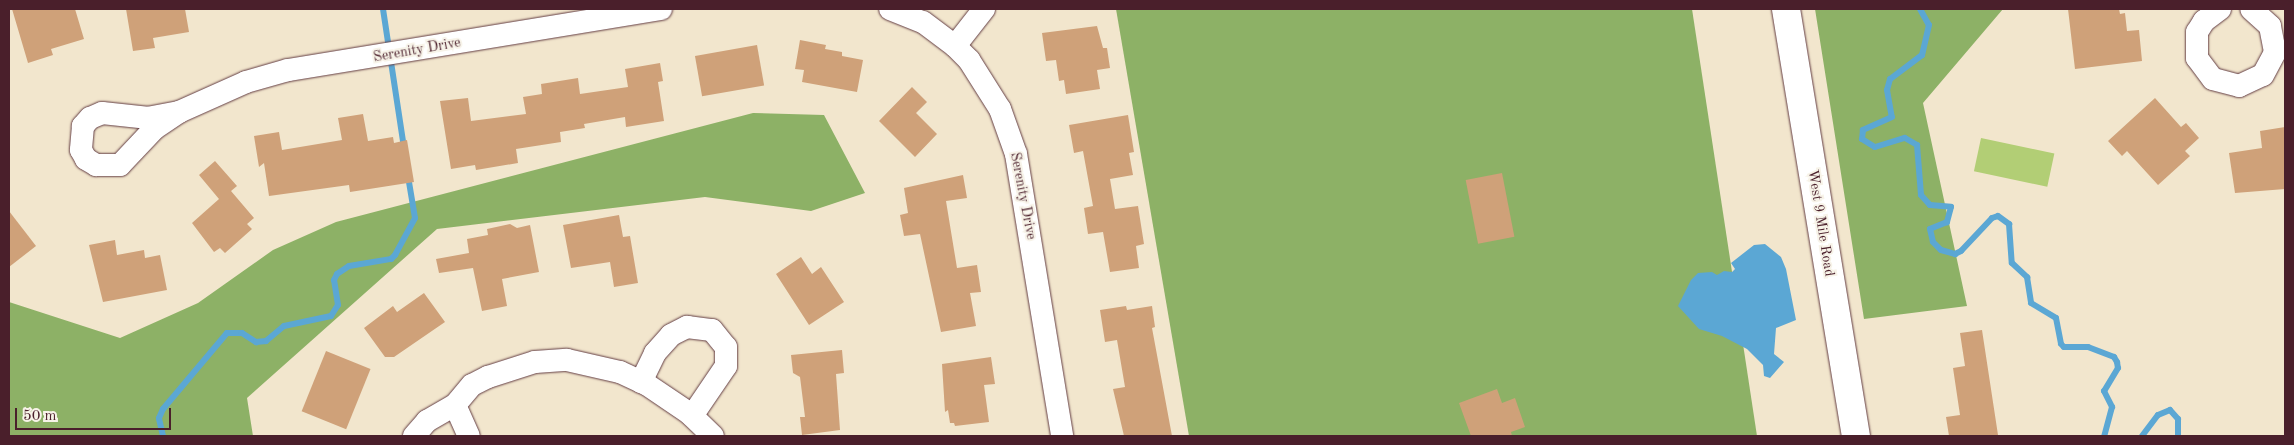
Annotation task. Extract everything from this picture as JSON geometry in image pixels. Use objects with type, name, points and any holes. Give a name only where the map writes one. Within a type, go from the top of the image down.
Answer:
[{"type":"street","name":"Serenity Drive","points":[[179,112],[246,82],[288,70],[626,12],[661,9]]},
{"type":"street","points":[[954,46],[984,9]]},
{"type":"street","name":"West 9 Mile Road","points":[[1786,9],[1856,436]]},
{"type":"street","points":[[2220,9],[2204,21],[2195,45],[2203,70],[2225,85],[2252,82],[2271,64],[2278,23],[2251,9]]},
{"type":"street","name":"Serenity Drive","points":[[900,11],[937,30],[969,60],[1000,109],[1016,154],[1062,436]]},
{"type":"street","points":[[641,382],[655,352],[670,335],[692,326],[712,330],[726,347],[726,366],[692,416]]},
{"type":"street","points":[[414,436],[428,421],[455,405],[480,381],[508,368],[534,362],[567,360],[620,372],[641,382],[692,416],[713,436]]},
{"type":"street","points":[[455,405],[469,436]]},
{"type":"green space","points":[[1116,9],[1692,9],[1757,436],[1189,436]]},
{"type":"green space","points":[[1815,9],[2003,9],[1923,103],[1967,306],[1864,319]]},
{"type":"green space","points":[[753,113],[824,115],[865,193],[811,211],[705,197],[437,229],[247,398],[253,436],[9,436],[9,302],[120,338],[198,303],[273,250],[336,222]]},
{"type":"green space","points":[[1981,138],[2054,154],[2047,187],[1974,171]]},
{"type":"water","points":[[1765,244],[1781,257],[1786,269],[1796,320],[1776,328],[1774,354],[1784,362],[1770,378],[1764,376],[1763,365],[1747,349],[1722,336],[1699,329],[1678,306],[1691,280],[1698,273],[1712,272],[1717,275],[1724,271],[1732,272],[1735,269],[1731,263],[1754,245]]},
{"type":"building","points":[[12,9],[75,9],[84,39],[51,49],[53,55],[28,63]]},
{"type":"building","points":[[126,9],[185,9],[189,32],[153,38],[155,48],[133,51]]},
{"type":"building","points":[[2068,9],[2119,9],[2120,14],[2125,13],[2127,31],[2139,30],[2142,61],[2075,69]]},
{"type":"building","points":[[1097,26],[1103,48],[1107,48],[1110,68],[1097,70],[1100,89],[1066,94],[1064,80],[1059,81],[1056,60],[1046,61],[1042,33]]},
{"type":"building","points":[[800,40],[826,45],[825,49],[842,52],[842,56],[863,60],[857,92],[802,82],[804,70],[795,69]]},
{"type":"building","points":[[757,45],[764,85],[702,96],[695,56]]},
{"type":"building","points":[[660,63],[663,81],[658,82],[664,121],[626,127],[625,117],[584,124],[585,128],[560,132],[561,142],[516,149],[518,163],[476,170],[475,165],[451,169],[440,101],[468,98],[471,121],[526,114],[523,97],[542,94],[541,84],[578,78],[580,94],[628,87],[625,69]]},
{"type":"building","points":[[912,87],[927,102],[916,113],[937,134],[915,157],[879,121]]},
{"type":"building","points":[[2155,98],[2181,127],[2186,123],[2199,138],[2185,151],[2190,156],[2158,185],[2127,151],[2122,156],[2108,141]]},
{"type":"building","points":[[363,114],[368,141],[393,137],[394,143],[407,140],[414,182],[350,192],[349,185],[269,196],[264,163],[259,167],[254,136],[279,132],[282,150],[342,140],[338,118]]},
{"type":"building","points":[[1128,115],[1134,152],[1129,153],[1133,175],[1110,179],[1115,209],[1138,206],[1144,244],[1136,246],[1139,268],[1110,272],[1103,232],[1088,234],[1084,208],[1093,206],[1083,151],[1074,153],[1069,125]]},
{"type":"building","points":[[2285,127],[2285,189],[2235,193],[2229,153],[2262,148],[2260,131]]},
{"type":"building","points":[[215,161],[237,186],[231,191],[254,218],[247,224],[252,229],[225,253],[220,248],[214,252],[192,223],[219,199],[199,175]]},
{"type":"building","points":[[1502,173],[1514,237],[1478,244],[1466,180]]},
{"type":"building","points":[[963,175],[967,198],[946,201],[957,268],[977,265],[981,292],[970,293],[976,326],[941,332],[920,234],[904,236],[900,215],[908,213],[904,188]]},
{"type":"building","points":[[9,211],[36,246],[9,267]]},
{"type":"building","points":[[619,215],[623,237],[630,236],[638,283],[614,287],[610,262],[571,268],[563,225]]},
{"type":"building","points":[[510,224],[517,228],[530,225],[539,272],[502,279],[507,306],[482,311],[473,268],[439,273],[436,259],[469,253],[467,239],[488,235],[487,229]]},
{"type":"building","points":[[115,240],[117,255],[144,250],[145,258],[160,255],[167,290],[103,302],[89,245]]},
{"type":"building","points":[[801,257],[812,274],[821,267],[844,302],[809,325],[776,274]]},
{"type":"building","points":[[424,293],[445,322],[394,357],[385,357],[364,328],[393,306],[397,312]]},
{"type":"building","points":[[1126,306],[1127,310],[1152,306],[1155,327],[1152,328],[1172,436],[1124,436],[1113,389],[1125,387],[1117,340],[1105,342],[1100,310]]},
{"type":"building","points":[[1982,330],[1998,435],[1949,436],[1946,417],[1960,415],[1953,368],[1965,366],[1960,333]]},
{"type":"building","points":[[842,350],[844,373],[836,374],[840,430],[802,435],[800,417],[805,417],[800,377],[793,373],[791,355]]},
{"type":"building","points":[[326,351],[371,369],[346,429],[302,411]]},
{"type":"building","points":[[991,357],[995,384],[984,385],[989,422],[955,426],[954,423],[950,423],[948,410],[945,412],[942,364]]},
{"type":"building","points":[[1497,389],[1502,403],[1515,398],[1525,427],[1511,432],[1512,436],[1471,436],[1459,403]]},
{"type":"waterway","points":[[383,9],[404,148]]},
{"type":"waterway","points":[[1920,9],[1929,25],[1922,55],[1890,79],[1887,90],[1892,117],[1863,130],[1862,139],[1875,147],[1905,138],[1917,145],[1921,195],[1930,205],[1951,207],[1947,222],[1930,229],[1933,242],[1941,250],[1955,254],[1961,251],[1992,218],[1998,216],[2009,224],[2012,263],[2027,277],[2031,303],[2056,318],[2061,344],[2064,347],[2088,347],[2114,357],[2117,362],[2118,368],[2104,391],[2112,407],[2104,436]]},
{"type":"waterway","points":[[163,436],[159,418],[163,409],[227,333],[242,333],[256,342],[266,341],[284,326],[331,316],[338,305],[334,280],[337,274],[349,266],[391,259],[395,255],[415,218],[408,176]]},
{"type":"waterway","points":[[2142,436],[2158,415],[2170,410],[2178,419],[2178,436]]}]
